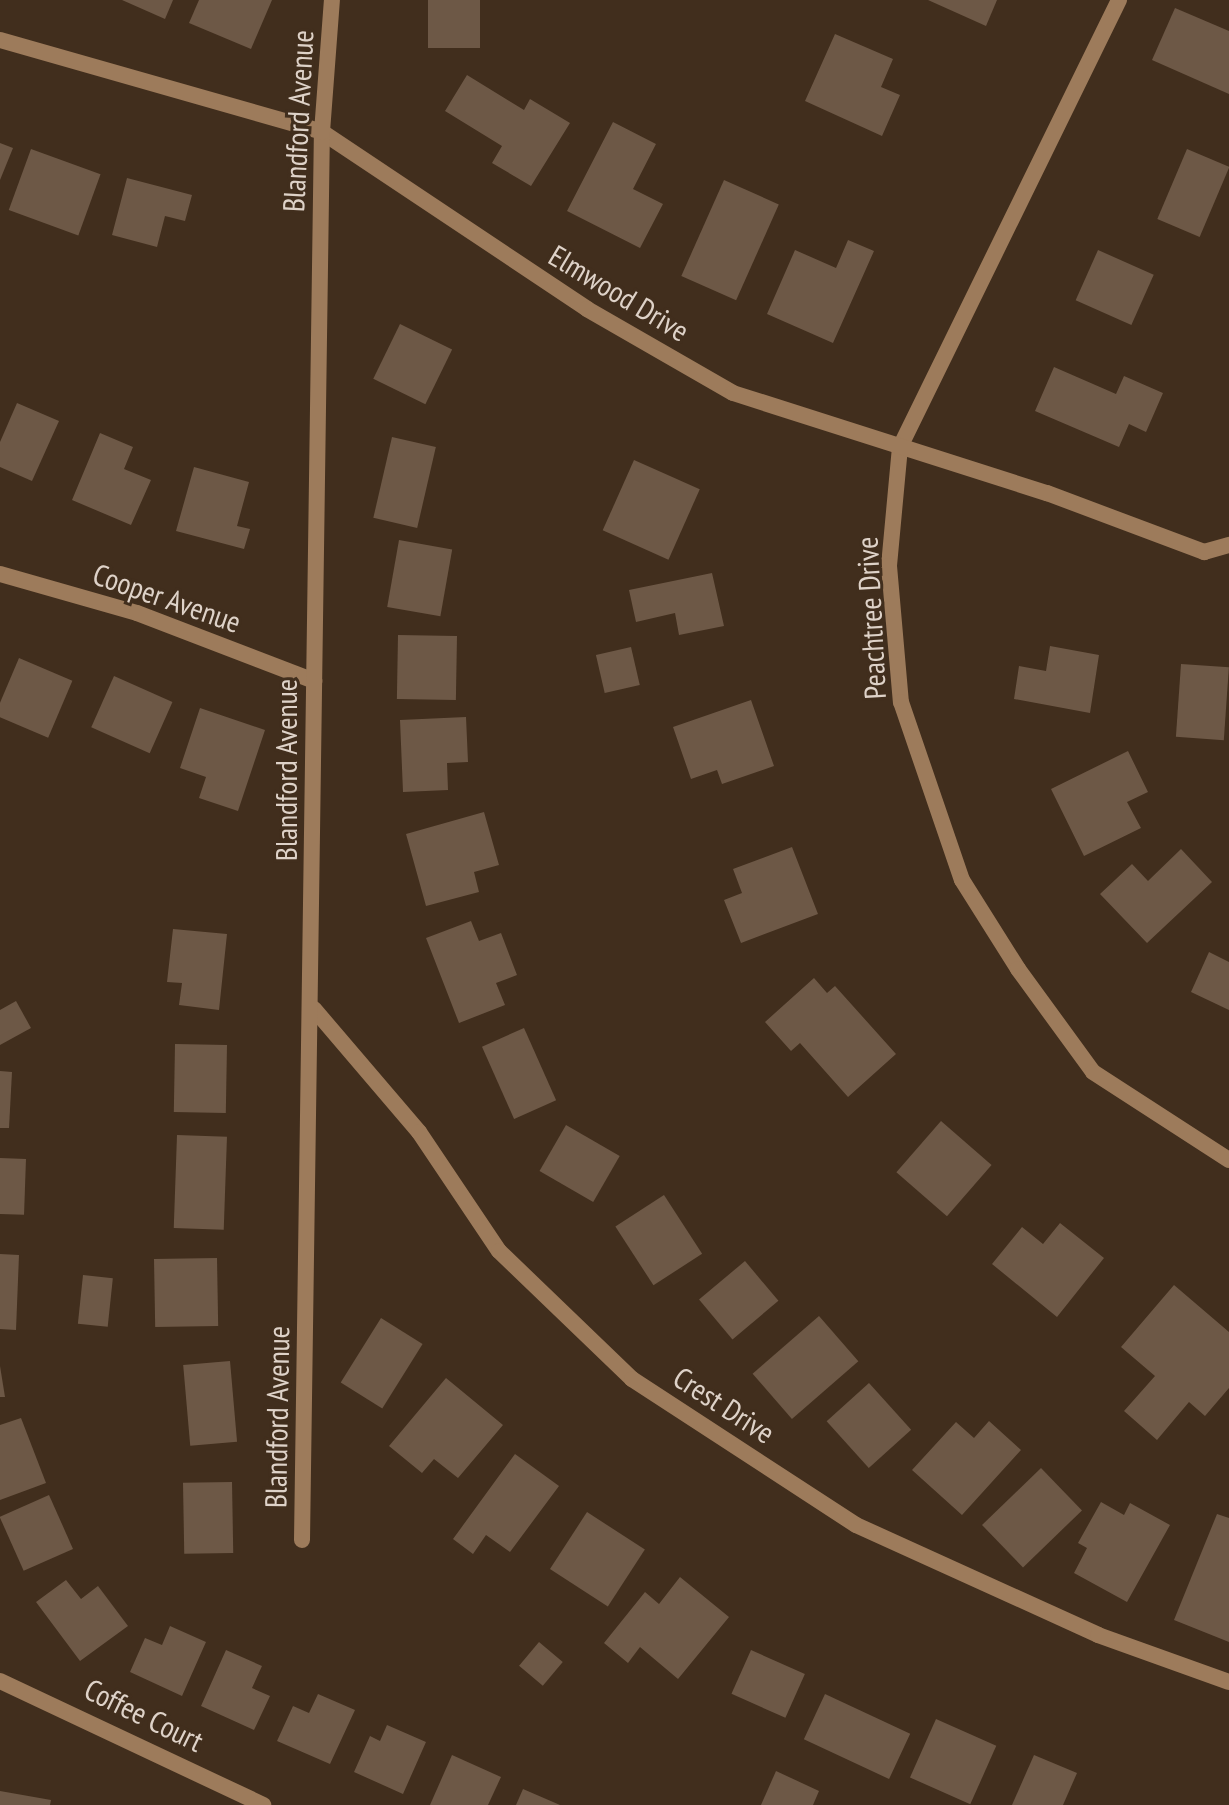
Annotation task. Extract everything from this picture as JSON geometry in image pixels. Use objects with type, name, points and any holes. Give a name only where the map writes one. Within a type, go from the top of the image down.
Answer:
[{"type":"street","name":"Blandford Avenue","points":[[302,1540],[314,1009],[314,681],[322,132],[332,0]]},
{"type":"street","name":"Peachtree Drive","points":[[1119,0],[900,447],[889,566],[901,702],[962,880],[1093,1072],[1229,1160]]},
{"type":"street","name":"Elmwood Drive","points":[[0,40],[322,132],[587,309],[733,393],[1204,552],[1229,545]]},
{"type":"street","name":"Cooper Avenue","points":[[0,574],[137,613],[314,681]]},
{"type":"street","name":"Crest Drive","points":[[314,1009],[419,1132],[499,1251],[632,1379],[856,1525],[1098,1635],[1229,1682]]},
{"type":"street","name":"Coffee Court","points":[[2,1675],[263,1805]]},
{"type":"building","points":[[122,0],[173,0],[165,19]]},
{"type":"building","points":[[199,0],[272,0],[251,49],[189,23]]},
{"type":"building","points":[[428,0],[480,0],[480,48],[428,48]]},
{"type":"building","points":[[928,0],[997,0],[986,26]]},
{"type":"building","points":[[1175,8],[1229,31],[1229,94],[1152,60]]},
{"type":"building","points":[[835,34],[893,59],[881,87],[900,95],[882,136],[805,101]]},
{"type":"building","points":[[467,75],[524,110],[530,99],[570,123],[531,186],[492,163],[502,146],[445,111]]},
{"type":"building","points":[[613,122],[656,144],[633,189],[663,204],[640,248],[567,211]]},
{"type":"building","points":[[0,143],[13,148],[0,180]]},
{"type":"building","points":[[31,149],[101,174],[78,235],[9,210]]},
{"type":"building","points":[[1187,149],[1229,167],[1200,237],[1157,219]]},
{"type":"building","points":[[127,178],[192,195],[185,221],[165,216],[157,247],[112,235]]},
{"type":"building","points":[[724,180],[779,204],[736,300],[681,276]]},
{"type":"building","points":[[848,240],[874,251],[833,343],[767,314],[795,250],[836,268]]},
{"type":"building","points":[[1098,250],[1154,275],[1131,325],[1076,300]]},
{"type":"building","points":[[400,324],[452,349],[425,404],[373,379]]},
{"type":"building","points":[[1054,367],[1116,394],[1124,376],[1163,393],[1146,432],[1129,424],[1119,447],[1035,411]]},
{"type":"building","points":[[17,403],[59,421],[32,481],[0,467],[0,442]]},
{"type":"building","points":[[100,433],[133,447],[124,469],[151,480],[131,525],[72,500]]},
{"type":"building","points":[[392,437],[436,447],[417,528],[373,518]]},
{"type":"building","points":[[634,460],[700,489],[668,560],[603,530]]},
{"type":"building","points":[[194,467],[249,482],[237,526],[250,529],[244,549],[176,531]]},
{"type":"building","points":[[399,540],[452,549],[440,616],[387,607]]},
{"type":"building","points":[[712,573],[724,626],[679,635],[675,613],[636,622],[629,590]]},
{"type":"building","points":[[398,635],[457,636],[456,700],[397,699]]},
{"type":"building","points":[[1050,646],[1099,655],[1090,713],[1014,699],[1019,666],[1046,671]]},
{"type":"building","points":[[631,647],[640,685],[605,693],[596,655]]},
{"type":"building","points":[[19,658],[72,681],[48,738],[0,717],[0,703]]},
{"type":"building","points":[[1181,664],[1229,667],[1224,740],[1176,737]]},
{"type":"building","points":[[114,676],[172,702],[150,753],[91,727]]},
{"type":"building","points":[[751,700],[774,766],[722,784],[717,770],[691,779],[673,727]]},
{"type":"building","points":[[200,708],[265,730],[238,811],[199,798],[206,777],[180,768]]},
{"type":"building","points":[[466,717],[468,762],[447,763],[448,790],[403,792],[400,720]]},
{"type":"building","points":[[1128,751],[1148,792],[1127,802],[1141,828],[1084,856],[1051,789]]},
{"type":"building","points":[[484,812],[499,865],[474,872],[479,892],[426,906],[406,834]]},
{"type":"building","points":[[792,847],[818,914],[741,943],[724,900],[742,893],[733,869]]},
{"type":"building","points":[[1181,849],[1212,882],[1147,943],[1100,894],[1132,864],[1148,881]]},
{"type":"building","points":[[471,921],[479,941],[501,933],[517,975],[496,983],[505,1005],[459,1023],[426,938]]},
{"type":"building","points":[[173,929],[227,934],[219,1010],[179,1005],[182,983],[167,982]]},
{"type":"building","points":[[1209,952],[1229,962],[1229,1010],[1191,992]]},
{"type":"building","points":[[814,978],[827,993],[835,986],[896,1054],[848,1097],[800,1043],[791,1051],[765,1022]]},
{"type":"building","points":[[16,1001],[31,1028],[0,1045],[0,1010]]},
{"type":"building","points":[[524,1028],[556,1100],[514,1119],[482,1047]]},
{"type":"building","points":[[175,1044],[227,1045],[226,1113],[174,1112]]},
{"type":"building","points":[[0,1071],[12,1072],[9,1128],[0,1128]]},
{"type":"building","points":[[941,1121],[992,1165],[947,1216],[896,1172]]},
{"type":"building","points":[[566,1125],[620,1156],[593,1202],[540,1171]]},
{"type":"building","points":[[177,1135],[227,1137],[224,1230],[174,1228]]},
{"type":"building","points":[[0,1158],[26,1159],[24,1215],[0,1214]]},
{"type":"building","points":[[664,1195],[702,1254],[653,1285],[615,1227]]},
{"type":"building","points":[[1060,1223],[1104,1258],[1057,1317],[992,1264],[1022,1227],[1043,1244]]},
{"type":"building","points":[[0,1254],[19,1255],[16,1330],[0,1329]]},
{"type":"building","points":[[217,1258],[218,1326],[155,1327],[154,1259]]},
{"type":"building","points":[[745,1261],[778,1301],[732,1339],[699,1300]]},
{"type":"building","points":[[83,1275],[113,1278],[108,1327],[78,1324]]},
{"type":"building","points":[[1174,1285],[1229,1332],[1229,1388],[1205,1416],[1189,1402],[1157,1440],[1124,1411],[1155,1376],[1121,1347]]},
{"type":"building","points":[[819,1316],[858,1361],[792,1419],[753,1374]]},
{"type":"building","points":[[381,1318],[423,1344],[382,1408],[341,1382]]},
{"type":"building","points":[[230,1361],[237,1442],[190,1446],[183,1365]]},
{"type":"building","points":[[0,1366],[5,1397],[0,1397]]},
{"type":"building","points":[[446,1378],[503,1425],[458,1478],[434,1459],[422,1473],[389,1446]]},
{"type":"building","points":[[869,1383],[911,1430],[869,1468],[827,1421]]},
{"type":"building","points":[[21,1418],[46,1483],[0,1500],[0,1425]]},
{"type":"building","points":[[989,1421],[1021,1450],[962,1515],[912,1470],[956,1422],[974,1438]]},
{"type":"building","points":[[515,1454],[559,1486],[510,1552],[486,1535],[473,1554],[453,1539]]},
{"type":"building","points":[[1041,1468],[1082,1510],[1023,1567],[982,1525]]},
{"type":"building","points":[[232,1482],[233,1553],[184,1554],[183,1483]]},
{"type":"building","points":[[49,1495],[73,1549],[24,1571],[0,1517]]},
{"type":"building","points":[[1101,1502],[1124,1515],[1130,1503],[1170,1525],[1127,1602],[1074,1573],[1087,1548],[1078,1543]]},
{"type":"building","points":[[587,1512],[645,1550],[608,1607],[550,1569]]},
{"type":"building","points":[[1217,1514],[1229,1518],[1229,1642],[1174,1620]]},
{"type":"building","points":[[680,1577],[729,1617],[678,1679],[640,1647],[628,1663],[604,1643],[645,1592],[659,1604]]},
{"type":"building","points":[[66,1580],[81,1599],[98,1586],[128,1626],[80,1661],[36,1602]]},
{"type":"building","points":[[170,1626],[206,1642],[182,1696],[130,1672],[145,1638],[162,1645]]},
{"type":"building","points":[[539,1642],[563,1662],[543,1686],[519,1666]]},
{"type":"building","points":[[226,1650],[262,1666],[252,1688],[270,1696],[254,1730],[201,1706]]},
{"type":"building","points":[[751,1650],[805,1674],[785,1718],[731,1694]]},
{"type":"building","points":[[318,1694],[355,1710],[330,1764],[277,1741],[293,1706],[309,1713]]},
{"type":"building","points":[[825,1694],[910,1734],[889,1779],[804,1739]]},
{"type":"building","points":[[936,1719],[996,1746],[970,1804],[910,1777]]},
{"type":"building","points":[[387,1725],[426,1742],[403,1794],[354,1772],[370,1736],[380,1741]]},
{"type":"building","points":[[452,1755],[501,1777],[488,1805],[430,1805]]},
{"type":"building","points":[[1034,1755],[1077,1773],[1063,1805],[1012,1805]]},
{"type":"building","points":[[776,1771],[819,1791],[813,1805],[761,1805]]},
{"type":"building","points":[[523,1789],[560,1805],[516,1805]]},
{"type":"building","points":[[0,1791],[51,1800],[50,1805],[0,1805]]}]
